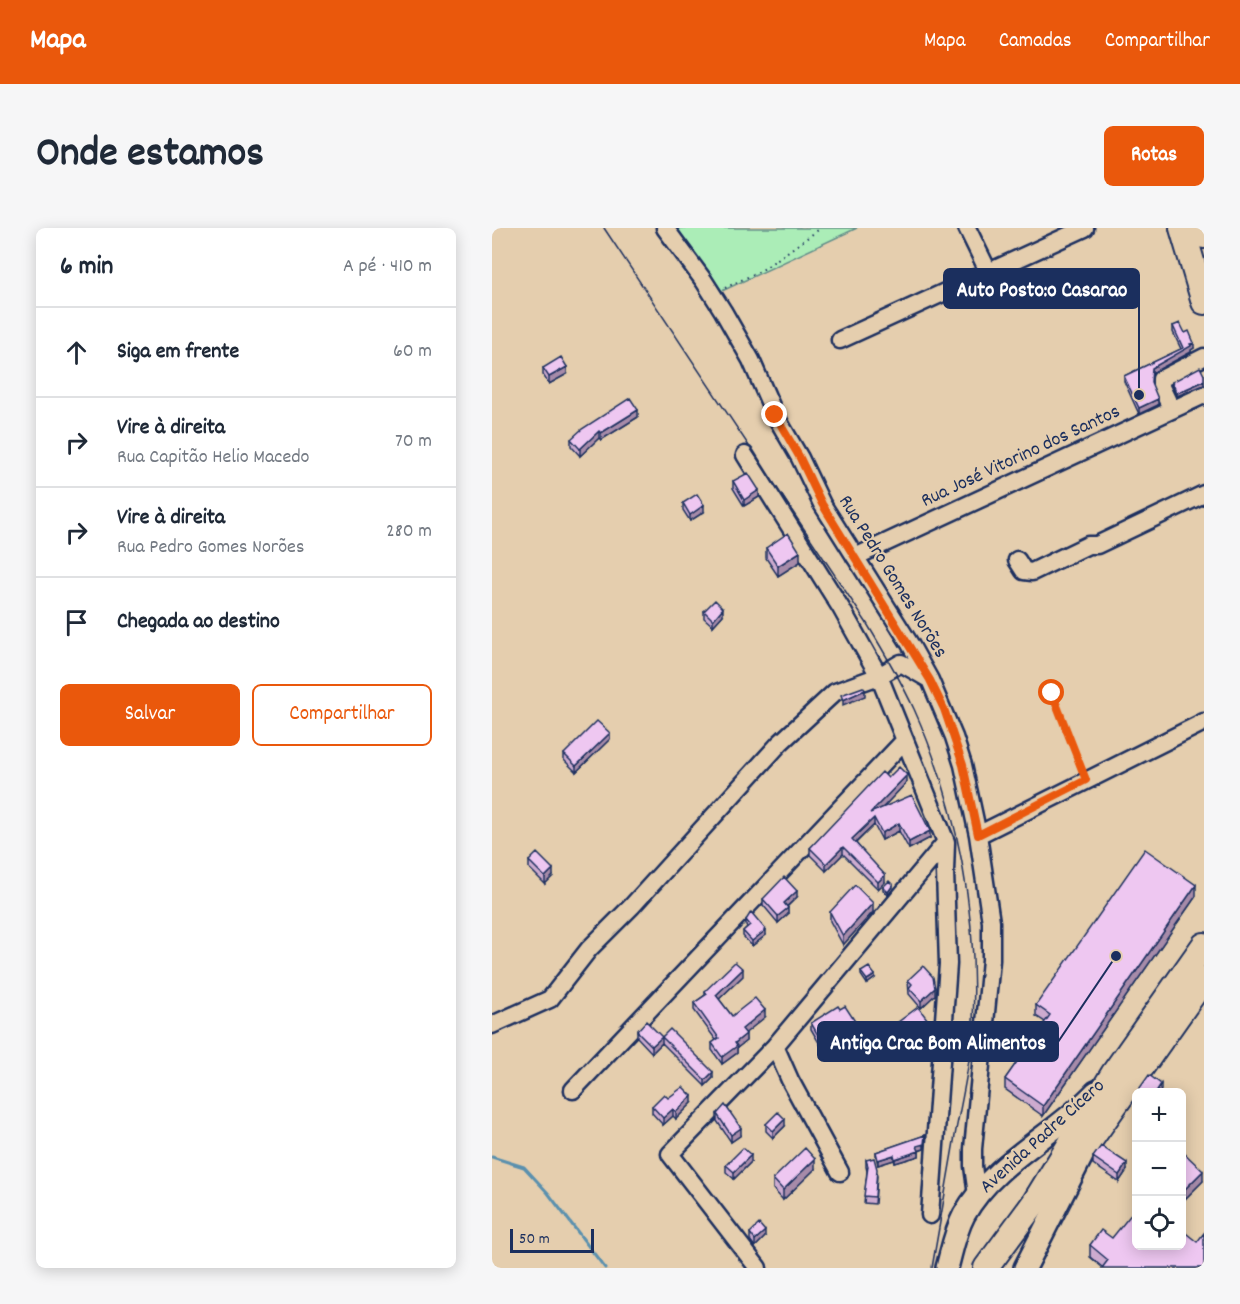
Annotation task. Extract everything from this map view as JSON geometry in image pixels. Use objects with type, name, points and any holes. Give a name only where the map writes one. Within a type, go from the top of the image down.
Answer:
[{"type":"highway","points":[[1182,228],[1204,302]]},
{"type":"highway","points":[[1202,228],[1204,236]]},
{"type":"highway","name":"Avenida Padre Cícero","points":[[986,1268],[1034,1203],[1113,1074],[1204,945]]},
{"type":"highway","name":"Avenida Padre Cícero","points":[[1034,1203],[1089,1142],[1153,1065],[1204,979]]},
{"type":"main road","name":"Avenida Padre Cícero","points":[[947,1268],[955,1237],[964,1215],[977,1195],[1007,1166],[1089,1099],[1113,1074]]},
{"type":"main road","name":"Avenida Padre Cícero","points":[[1025,1268],[1089,1142]]},
{"type":"street","name":"Rua Pedro Gomes Norões","points":[[665,228],[704,280],[723,311],[751,360],[775,415],[800,458],[822,504],[930,680],[944,709],[960,756],[978,835],[991,922],[991,960],[973,1166],[977,1195]]},
{"type":"street","points":[[967,228],[989,273]]},
{"type":"street","points":[[840,340],[989,273],[1074,230]]},
{"type":"street","points":[[1172,410],[1161,387],[1161,379],[1204,357]]},
{"type":"street","name":"Rua José Vitorino dos Santos","points":[[855,557],[1204,395]]},
{"type":"street","points":[[745,455],[841,608],[879,676],[946,842],[948,964],[930,1215]]},
{"type":"street","points":[[1017,560],[1024,571],[1032,572],[1088,545],[1097,545],[1204,494]]},
{"type":"street","points":[[897,624],[901,642],[901,663]]},
{"type":"street","points":[[492,1025],[550,999],[589,949],[632,906],[780,743],[836,692],[879,676],[901,663]]},
{"type":"street","points":[[901,663],[930,680]]},
{"type":"street","points":[[978,835],[1204,722]]},
{"type":"street","points":[[573,1090],[906,740]]},
{"type":"street","points":[[758,1268],[670,1154],[776,1046],[946,842]]},
{"type":"street","points":[[776,1046],[790,1080],[840,1172]]},
{"type":"path","points":[[725,288],[762,270],[821,228]]},
{"type":"path","points":[[1052,693],[1086,780]]},
{"type":"green space","points":[[677,228],[857,228],[722,291]]},
{"type":"building","points":[[1180,323],[1185,333],[1189,331],[1194,343],[1152,368],[1151,382],[1158,399],[1139,408],[1124,376],[1183,348],[1173,326]]},
{"type":"building","points":[[561,357],[567,367],[549,377],[543,368]]},
{"type":"building","points":[[1200,367],[1204,381],[1177,393],[1172,382]]},
{"type":"building","points":[[630,398],[638,410],[601,433],[599,431],[580,449],[571,439],[582,429]]},
{"type":"building","points":[[748,473],[759,490],[744,500],[733,481]]},
{"type":"building","points":[[697,494],[704,505],[690,515],[683,503]]},
{"type":"building","points":[[788,533],[800,552],[778,566],[766,548]]},
{"type":"building","points":[[715,600],[723,608],[713,620],[704,611]]},
{"type":"building","points":[[863,687],[865,690],[843,700],[841,695]]},
{"type":"building","points":[[597,721],[610,733],[576,766],[564,754]]},
{"type":"building","points":[[899,767],[907,775],[870,813],[912,795],[930,831],[909,842],[899,823],[882,833],[874,818],[852,839],[885,875],[878,882],[843,847],[826,864],[810,848],[882,772],[888,778]]},
{"type":"building","points":[[1145,849],[1196,885],[1043,1106],[1005,1079],[1050,1015],[1036,1005]]},
{"type":"building","points":[[537,853],[553,869],[545,877],[529,861]]},
{"type":"building","points":[[784,877],[797,891],[784,903],[788,908],[778,916],[763,899]]},
{"type":"building","points":[[889,881],[893,885],[888,892],[883,887]]},
{"type":"building","points":[[855,885],[873,903],[843,936],[830,912]]},
{"type":"building","points":[[751,912],[766,930],[752,941],[743,931],[750,925],[746,920]]},
{"type":"building","points":[[735,962],[743,969],[716,995],[732,1016],[755,998],[765,1010],[742,1029],[746,1034],[735,1043],[737,1046],[722,1057],[712,1043],[719,1038],[694,1003],[707,994],[705,991]]},
{"type":"building","points":[[923,966],[933,977],[935,988],[921,1001],[909,988],[912,984],[908,980]]},
{"type":"building","points":[[869,967],[875,975],[867,980],[861,972]]},
{"type":"building","points":[[838,1006],[840,1009],[845,1006],[858,1026],[840,1039],[843,1045],[829,1054],[811,1023]]},
{"type":"building","points":[[918,1007],[931,1024],[906,1043],[893,1026]]},
{"type":"building","points":[[646,1021],[662,1037],[652,1046],[637,1031]]},
{"type":"building","points":[[670,1029],[713,1072],[705,1080],[662,1037]]},
{"type":"building","points":[[1149,1075],[1161,1084],[1158,1088],[1140,1088]]},
{"type":"building","points":[[683,1087],[692,1096],[676,1112],[673,1109],[663,1118],[652,1106],[664,1094],[668,1098]]},
{"type":"building","points":[[725,1105],[741,1128],[731,1135],[717,1114]]},
{"type":"building","points":[[778,1112],[785,1119],[773,1131],[766,1124]]},
{"type":"building","points":[[925,1135],[924,1144],[917,1146],[919,1151],[895,1159],[894,1155],[878,1160],[876,1152]]},
{"type":"building","points":[[1101,1146],[1127,1163],[1119,1175],[1093,1157]]},
{"type":"building","points":[[743,1148],[751,1155],[734,1172],[726,1165]]},
{"type":"building","points":[[805,1148],[815,1159],[783,1190],[773,1179]]},
{"type":"building","points":[[1186,1155],[1203,1171],[1186,1188]]},
{"type":"building","points":[[874,1158],[877,1169],[875,1197],[864,1196],[868,1166],[866,1160]]},
{"type":"building","points":[[1132,1213],[1132,1250],[1186,1250],[1186,1233],[1197,1242],[1204,1233],[1204,1268],[1102,1268],[1108,1260],[1090,1245],[1101,1230],[1112,1238]]},
{"type":"building","points":[[759,1224],[765,1231],[755,1240],[750,1233]]},
{"type":"waterway","points":[[492,1157],[524,1167],[548,1193],[605,1268]]},
{"type":"tram line","points":[[604,228],[866,622],[914,709],[942,784],[962,862],[968,902],[974,982],[970,1049],[932,1268]]},
{"type":"place","name":"Auto Posto:o Casarao","points":[[1139,395]]},
{"type":"place","name":"Antiga Crac Bom Alimentos","points":[[1116,956]]},
{"type":"route","points":[[775,415],[837,530],[910,644],[930,680],[944,709],[963,765],[978,835],[1086,780],[1052,693]]}]
